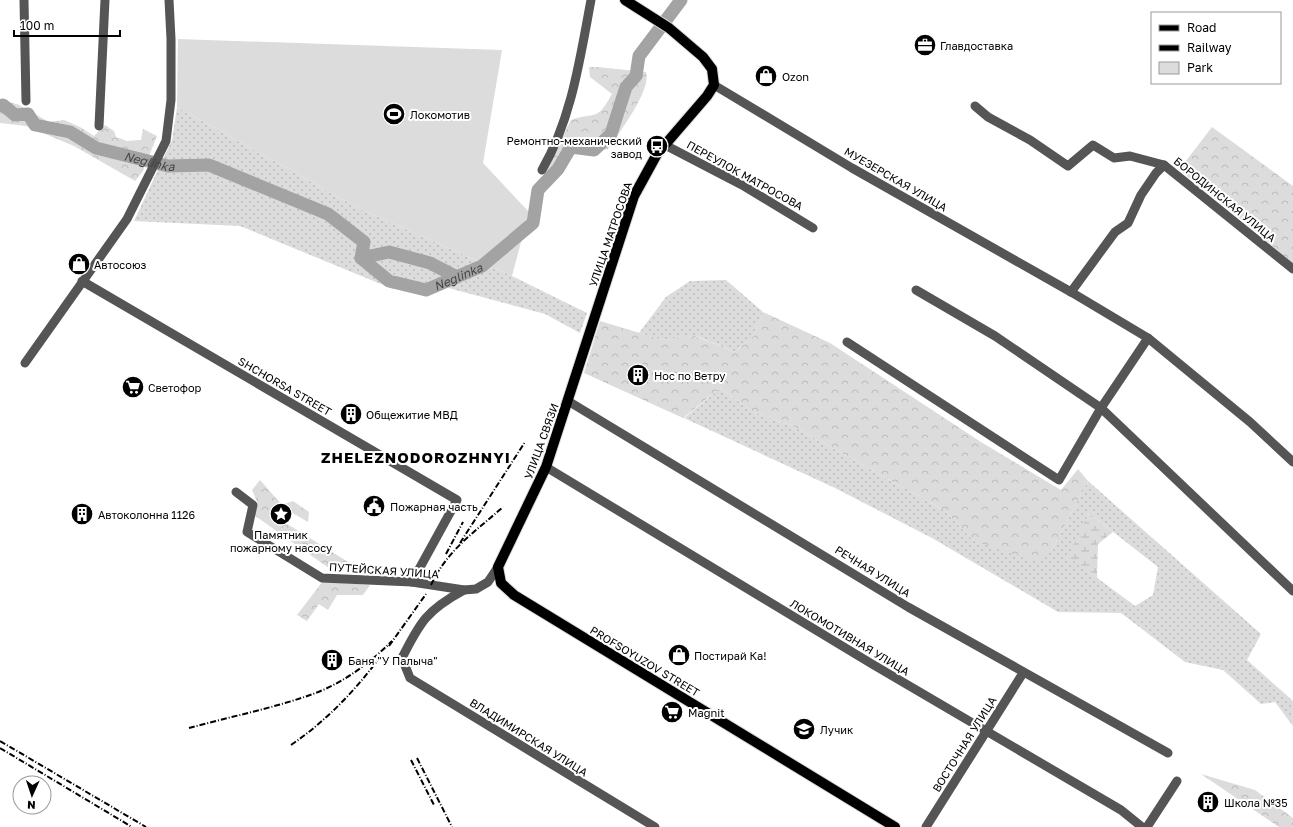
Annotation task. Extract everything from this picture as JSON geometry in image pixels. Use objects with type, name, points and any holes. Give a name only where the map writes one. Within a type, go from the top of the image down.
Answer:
[{"type":"main road","points":[[625,0],[669,28],[702,57],[712,69],[714,85]]},
{"type":"main road","name":"УЛИЦА МАТРОСОВА","points":[[580,365],[634,196],[657,154],[707,96],[714,85]]},
{"type":"main road","name":"УЛИЦА СВЯЗИ","points":[[498,567],[546,467],[580,365]]},
{"type":"main road","name":"PROFSOYUZOV STREET","points":[[498,567],[501,583],[514,595],[895,827]]},
{"type":"street","points":[[24,0],[26,101]]},
{"type":"street","points":[[99,126],[105,0]]},
{"type":"street","points":[[25,363],[127,219],[166,141],[171,100],[172,39],[169,0]]},
{"type":"street","points":[[542,170],[550,156],[570,105],[591,0]]},
{"type":"street","name":"МУЕЗЕРСКАЯ УЛИЦА","points":[[714,85],[852,168],[1071,292],[1148,338],[1250,422],[1293,462]]},
{"type":"street","name":"БОРОДИНСКАЯ УЛИЦА","points":[[975,106],[988,117],[1030,140],[1068,166],[1093,145],[1114,158],[1130,156],[1164,165],[1293,269]]},
{"type":"street","name":"ПЕРЕУЛОК МАТРОСОВА","points":[[665,145],[742,185],[813,228]]},
{"type":"street","points":[[1071,292],[1115,232],[1128,223],[1141,195],[1156,173],[1164,165]]},
{"type":"street","name":"SHCHORSA STREET","points":[[82,281],[457,500],[412,582]]},
{"type":"street","points":[[916,290],[995,336],[1101,408],[1293,590]]},
{"type":"street","points":[[847,342],[1059,480],[1101,408],[1148,338]]},
{"type":"street","name":"РЕЧНАЯ УЛИЦА","points":[[568,401],[846,568],[908,607],[1168,754]]},
{"type":"street","name":"ЛОКОМОТИВНАЯ УЛИЦА","points":[[546,467],[872,664],[1121,810],[1142,827]]},
{"type":"street","name":"ПУТЕЙСКАЯ УЛИЦА","points":[[236,492],[253,505],[247,532],[322,578],[412,582],[464,590],[476,590],[488,582],[498,567]]},
{"type":"street","name":"ВЛАДИМИРСКАЯ УЛИЦА","points":[[464,590],[436,606],[417,627],[402,658],[410,678],[655,827]]},
{"type":"street","name":"ВОСТОЧНАЯ УЛИЦА","points":[[926,827],[1023,673]]},
{"type":"street","points":[[1147,827],[1177,781]]},
{"type":"green space","points":[[178,39],[502,50],[483,163],[529,212],[512,276],[358,208],[177,107]]},
{"type":"green space","points":[[589,67],[646,72],[644,90],[633,112],[608,149],[604,150],[570,143],[553,172],[547,171],[546,167],[571,120],[599,113],[612,94],[590,77]]},
{"type":"green space","points":[[3,100],[19,105],[49,122],[64,120],[80,127],[94,136],[105,125],[114,131],[116,137],[127,141],[141,140],[143,129],[157,136],[143,171],[135,181],[74,146],[26,126],[0,123],[0,105]]},
{"type":"green space","points":[[177,107],[358,208],[512,276],[587,313],[580,333],[545,314],[430,283],[393,289],[240,226],[134,221],[172,140]]},
{"type":"green space","points":[[1212,127],[1293,186],[1293,264],[1253,229],[1179,170]]},
{"type":"green space","points":[[726,280],[763,312],[753,337],[735,352],[696,336],[663,340],[639,333],[666,297],[690,281]]},
{"type":"green space","points":[[763,312],[830,343],[981,442],[1061,490],[1078,469],[1088,481],[1052,550],[1036,562],[974,541],[945,511],[793,426],[753,412],[720,388],[683,418],[584,373],[600,321],[663,340],[695,336],[735,352],[753,337]]},
{"type":"green space","points":[[720,388],[753,412],[793,426],[945,511],[974,541],[1052,550],[1088,481],[1261,634],[1247,660],[1293,701],[1293,726],[1275,702],[1261,704],[1223,670],[1185,662],[1121,613],[1058,612],[932,538],[835,488],[684,418]],"holes":[[[1089,513],[1158,567],[1153,595],[1135,606],[1069,557]]]},
{"type":"green space","points":[[260,480],[282,505],[293,501],[309,512],[308,522],[289,511],[284,522],[353,565],[333,571],[254,515],[258,504],[252,490]]},
{"type":"green space","points":[[1089,513],[1113,532],[1098,544],[1097,578],[1068,557]]},
{"type":"green space","points":[[323,581],[370,585],[363,595],[337,595],[328,610],[319,604],[307,621],[297,615]]},
{"type":"green space","points":[[1201,774],[1255,790],[1293,818],[1293,827],[1279,827]]},
{"type":"waterway","name":"Neglinka","points":[[0,106],[3,105],[15,115],[28,114],[35,125],[70,132],[96,148],[168,166],[209,165],[328,214],[364,242],[361,258],[389,281],[426,290],[482,266],[533,223],[538,190],[558,169],[571,147],[594,150],[611,134],[626,87],[636,76],[639,56],[681,0]]},
{"type":"waterway","points":[[361,258],[389,252],[430,263],[457,277]]},
{"type":"railway","points":[[460,543],[525,442]]},
{"type":"railway","points":[[431,585],[445,561],[454,551],[503,507]]},
{"type":"railway","points":[[446,554],[463,522]]},
{"type":"railway","points":[[389,646],[426,594]]},
{"type":"railway","points":[[189,728],[283,704],[313,694],[356,672],[392,641]]},
{"type":"railway","points":[[291,745],[328,716],[360,682],[380,657]]},
{"type":"railway","points":[[0,741],[146,827]]},
{"type":"railway","points":[[0,748],[132,827]]},
{"type":"railway","points":[[417,758],[452,827]]},
{"type":"railway","points":[[411,760],[434,805]]},
{"type":"place","name":"Главдоставка","points":[[925,45]]},
{"type":"place","name":"Ozon","points":[[766,76]]},
{"type":"place","name":"Локомотив","points":[[394,114]]},
{"type":"place","name":"Ремонтно-механический завод","points":[[657,146]]},
{"type":"place","name":"Автосоюз","points":[[79,264]]},
{"type":"place","name":"Нос по Ветру","points":[[638,375]]},
{"type":"place","name":"Светофор","points":[[133,387]]},
{"type":"place","name":"Общежитие МВД","points":[[351,414]]},
{"type":"place","name":"Пожарная часть","points":[[374,506]]},
{"type":"place","name":"Автоколонна 1126","points":[[82,514]]},
{"type":"place","name":"Памятник пожарному насосу","points":[[281,514]]},
{"type":"place","name":"Постирай Ка!","points":[[679,655]]},
{"type":"place","name":"Баня \"У Палыча\"","points":[[332,660]]},
{"type":"place","name":"Magnit","points":[[672,712]]},
{"type":"place","name":"Лучик","points":[[804,729]]},
{"type":"place","name":"Школа №35","points":[[1208,802]]},
{"type":"district","name":"ZHELEZNODOROZHNYI","points":[[416,457]]}]
